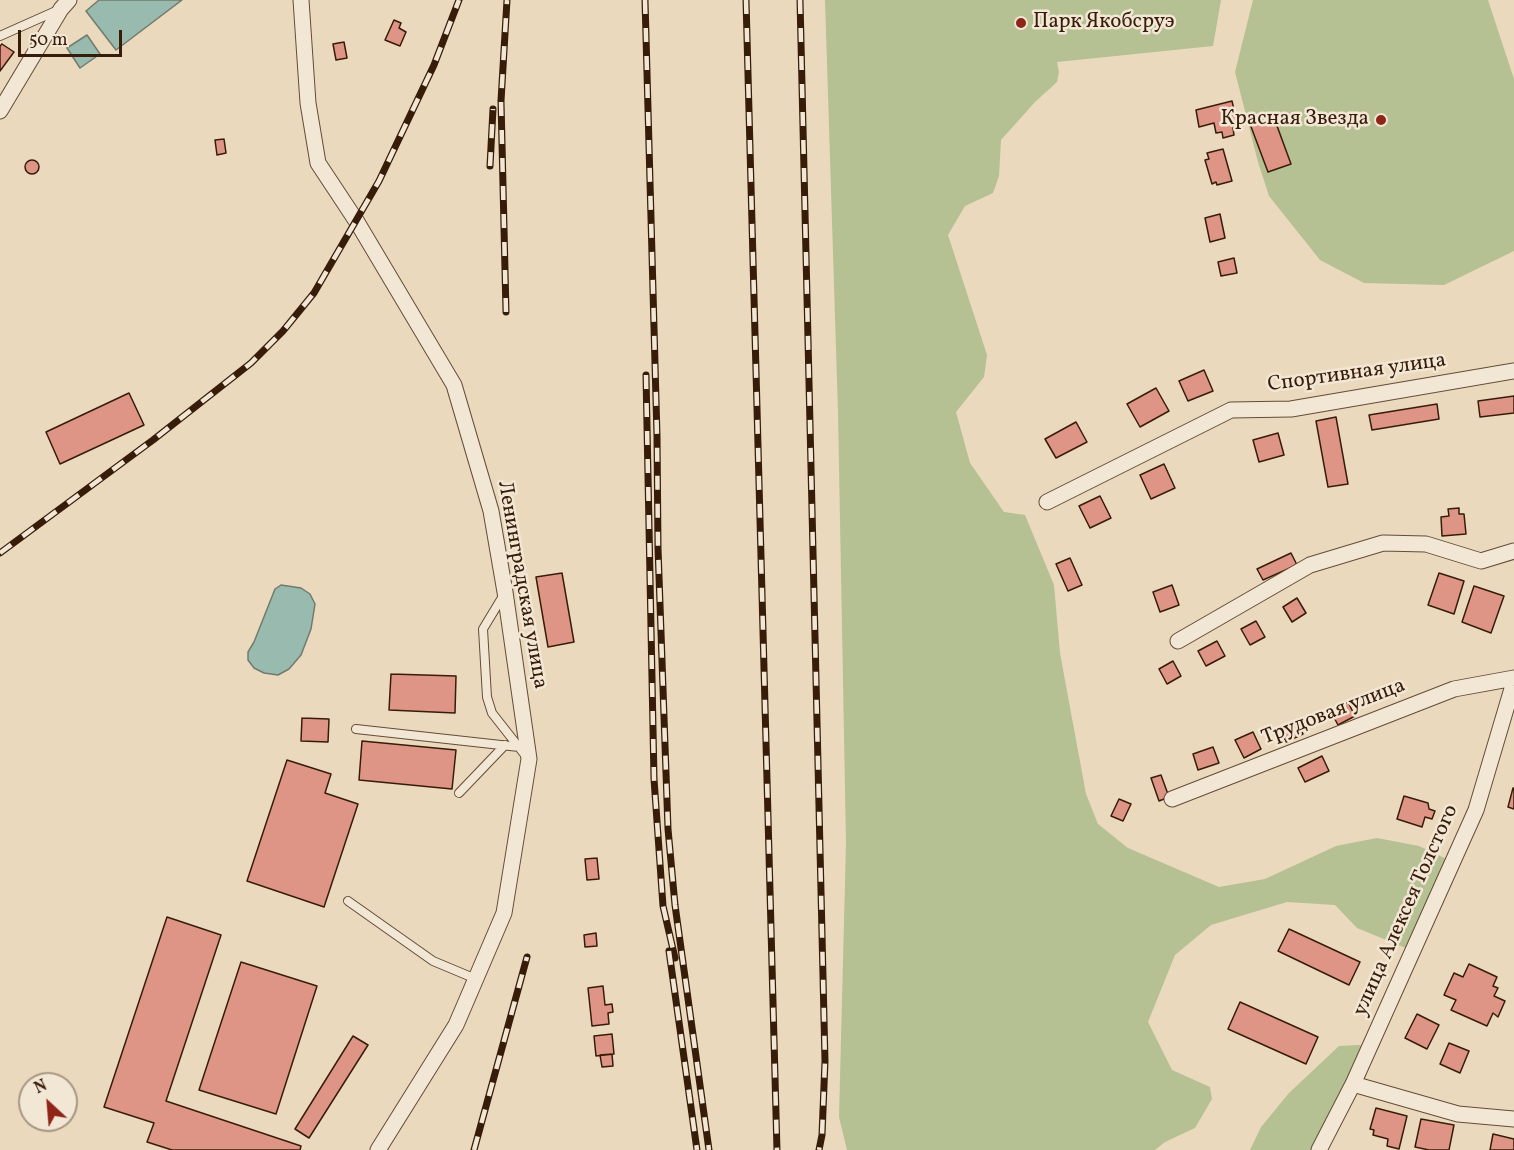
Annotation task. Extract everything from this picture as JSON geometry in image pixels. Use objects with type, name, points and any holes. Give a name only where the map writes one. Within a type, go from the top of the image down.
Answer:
[{"type":"street","name":"Ленинградская улица","points":[[301,0],[308,103],[318,163],[357,222],[454,385],[491,511],[529,759],[504,913],[456,1025],[378,1150]]},
{"type":"street","points":[[0,111],[65,5]]},
{"type":"street","name":"Спортивная улица","points":[[1047,502],[1231,410],[1292,409],[1514,371]]},
{"type":"street","points":[[1178,641],[1310,565],[1383,543],[1426,544],[1481,561],[1514,551]]},
{"type":"street","name":"Трудовая улица","points":[[1172,799],[1454,689],[1514,680]]},
{"type":"street","name":"улица Алексея Толстого","points":[[1319,1150],[1353,1084],[1476,810],[1514,680]]},
{"type":"street","points":[[1353,1084],[1458,1114],[1514,1119]]},
{"type":"lane","points":[[0,36],[65,5]]},
{"type":"lane","points":[[505,592],[483,629],[487,697],[492,713],[529,759]]},
{"type":"lane","points":[[356,729],[519,747]]},
{"type":"lane","points":[[459,793],[505,745]]},
{"type":"lane","points":[[348,901],[433,961],[476,979]]},
{"type":"green space","points":[[825,0],[1221,0],[1213,46],[1057,62],[1059,72],[1057,82],[1035,102],[1001,140],[999,176],[993,193],[965,206],[948,235],[987,355],[984,377],[956,412],[970,463],[1004,512],[1025,515],[1054,585],[1060,653],[1086,794],[1098,824],[1128,848],[1219,887],[1265,879],[1336,846],[1377,838],[1419,846],[1453,862],[1413,951],[1357,928],[1335,905],[1287,902],[1211,925],[1175,955],[1148,1022],[1172,1070],[1210,1087],[1212,1099],[1195,1128],[1165,1142],[1155,1150],[847,1150],[839,1117],[846,843],[838,412]]},
{"type":"green space","name":"Красная Звезда","points":[[1253,0],[1488,0],[1514,79],[1514,251],[1444,285],[1364,283],[1320,260],[1269,196],[1258,162],[1235,72]]},
{"type":"green space","points":[[1360,1045],[1369,1049],[1315,1150],[1250,1150],[1261,1127],[1289,1093],[1339,1046]]},
{"type":"water","points":[[99,0],[182,0],[116,50],[86,11]]},
{"type":"water","points":[[87,35],[100,54],[80,68],[67,48]]},
{"type":"water","points":[[281,585],[301,588],[310,594],[315,604],[311,629],[301,655],[289,669],[278,675],[264,673],[254,668],[248,660],[248,652],[275,589]]},
{"type":"building","points":[[394,20],[401,23],[399,28],[406,32],[400,46],[385,40]]},
{"type":"building","points":[[344,42],[347,58],[336,60],[333,44]]},
{"type":"building","points":[[2,44],[14,52],[0,71],[0,46]]},
{"type":"building","points":[[1232,101],[1238,127],[1233,128],[1234,135],[1223,138],[1222,132],[1216,133],[1214,123],[1199,127],[1196,110]]},
{"type":"building","points":[[1273,115],[1291,164],[1268,172],[1250,124]]},
{"type":"building","points":[[224,139],[226,153],[217,155],[215,140]]},
{"type":"building","points":[[1223,149],[1232,181],[1212,184],[1205,160],[1209,159],[1207,153]]},
{"type":"building","points":[[29,160],[35,160],[39,167],[35,174],[29,174],[25,170],[25,164]]},
{"type":"building","points":[[1220,214],[1225,238],[1210,242],[1205,218]]},
{"type":"building","points":[[1234,258],[1237,273],[1221,276],[1218,262]]},
{"type":"building","points":[[1204,370],[1213,391],[1188,401],[1179,381]]},
{"type":"building","points":[[1156,388],[1169,411],[1140,427],[1127,404]]},
{"type":"building","points":[[129,393],[144,425],[60,464],[46,432]]},
{"type":"building","points":[[1514,396],[1514,413],[1480,417],[1478,401]]},
{"type":"building","points":[[1437,404],[1439,419],[1372,430],[1369,415]]},
{"type":"building","points":[[1336,417],[1348,484],[1328,487],[1316,421]]},
{"type":"building","points":[[1076,422],[1087,442],[1056,458],[1045,439]]},
{"type":"building","points":[[1278,433],[1284,455],[1259,462],[1253,440]]},
{"type":"building","points":[[1164,464],[1175,488],[1151,499],[1140,475]]},
{"type":"building","points":[[1100,496],[1111,518],[1090,528],[1079,506]]},
{"type":"building","points":[[1459,508],[1459,514],[1464,514],[1466,534],[1442,536],[1441,517],[1449,516],[1448,509]]},
{"type":"building","points":[[1291,553],[1297,565],[1263,580],[1257,569]]},
{"type":"building","points":[[1070,558],[1082,585],[1068,591],[1056,564]]},
{"type":"building","points":[[562,573],[574,642],[548,647],[536,577]]},
{"type":"building","points":[[1439,573],[1464,581],[1454,614],[1428,605]]},
{"type":"building","points":[[1172,585],[1179,605],[1160,612],[1153,592]]},
{"type":"building","points":[[1474,586],[1504,596],[1491,633],[1462,622]]},
{"type":"building","points":[[1297,598],[1306,613],[1292,622],[1283,607]]},
{"type":"building","points":[[1256,621],[1265,637],[1250,645],[1241,629]]},
{"type":"building","points":[[1217,641],[1225,656],[1206,666],[1198,651]]},
{"type":"building","points":[[1173,661],[1181,676],[1167,684],[1159,669]]},
{"type":"building","points":[[391,674],[456,676],[455,713],[389,710]]},
{"type":"building","points":[[1348,702],[1355,716],[1338,725],[1330,710]]},
{"type":"building","points":[[302,718],[329,719],[328,742],[301,741]]},
{"type":"building","points":[[1297,721],[1303,734],[1286,742],[1280,729]]},
{"type":"building","points":[[1253,732],[1261,749],[1244,758],[1235,740]]},
{"type":"building","points":[[362,741],[456,750],[452,789],[359,780]]},
{"type":"building","points":[[1213,747],[1219,763],[1198,770],[1193,754]]},
{"type":"building","points":[[1322,756],[1329,771],[1305,782],[1298,768]]},
{"type":"building","points":[[287,760],[331,774],[325,793],[358,804],[324,907],[247,881]]},
{"type":"building","points":[[1161,775],[1169,797],[1159,801],[1151,778]]},
{"type":"building","points":[[1514,788],[1514,809],[1508,807]]},
{"type":"building","points":[[1404,796],[1428,803],[1429,809],[1435,811],[1432,819],[1425,817],[1422,827],[1397,819]]},
{"type":"building","points":[[1119,799],[1131,804],[1123,821],[1111,816]]},
{"type":"building","points":[[597,858],[599,879],[587,880],[585,859]]},
{"type":"building","points":[[167,917],[221,935],[166,1101],[301,1146],[300,1150],[172,1150],[147,1142],[154,1123],[104,1107]]},
{"type":"building","points":[[1289,929],[1360,962],[1349,985],[1278,951]]},
{"type":"building","points":[[596,933],[597,946],[585,947],[584,935]]},
{"type":"building","points":[[241,962],[317,986],[276,1114],[199,1090]]},
{"type":"building","points":[[1469,964],[1497,977],[1493,986],[1498,988],[1494,996],[1505,1001],[1498,1017],[1493,1013],[1487,1026],[1451,1010],[1456,1000],[1444,995],[1454,973],[1463,977]]},
{"type":"building","points":[[603,986],[605,1005],[612,1004],[613,1012],[608,1013],[609,1024],[592,1026],[588,988]]},
{"type":"building","points":[[1240,1002],[1318,1037],[1306,1064],[1228,1029]]},
{"type":"building","points":[[1417,1014],[1439,1025],[1427,1049],[1405,1038]]},
{"type":"building","points":[[612,1034],[614,1054],[596,1056],[594,1036]]},
{"type":"building","points":[[353,1036],[368,1045],[309,1138],[295,1129]]},
{"type":"building","points":[[1449,1043],[1469,1051],[1460,1073],[1440,1064]]},
{"type":"building","points":[[612,1054],[613,1066],[602,1067],[600,1055]]},
{"type":"building","points":[[1376,1108],[1407,1116],[1399,1149],[1387,1146],[1388,1139],[1373,1135],[1374,1130],[1370,1129]]},
{"type":"building","points":[[1421,1119],[1454,1125],[1449,1150],[1415,1147]]},
{"type":"building","points":[[1493,1134],[1514,1139],[1514,1150],[1490,1150]]},
{"type":"railway","points":[[0,553],[153,440],[251,363],[283,331],[314,293],[379,181],[434,65],[459,0]]},
{"type":"railway","points":[[506,312],[501,101],[507,0]]},
{"type":"railway","points":[[645,0],[658,548],[668,829],[675,905],[709,1150]]},
{"type":"railway","points":[[746,0],[777,1150]]},
{"type":"railway","points":[[800,0],[825,1061],[822,1135],[819,1150]]},
{"type":"railway","points":[[490,166],[493,109]]},
{"type":"railway","points":[[646,375],[654,779],[663,906],[675,958]]},
{"type":"railway","points":[[669,951],[697,1150]]},
{"type":"railway","points":[[474,1150],[527,957]]},
{"type":"place","name":"Парк Якобсруэ","points":[[1021,23]]},
{"type":"place","name":"Красная Звезда","points":[[1381,120]]}]
